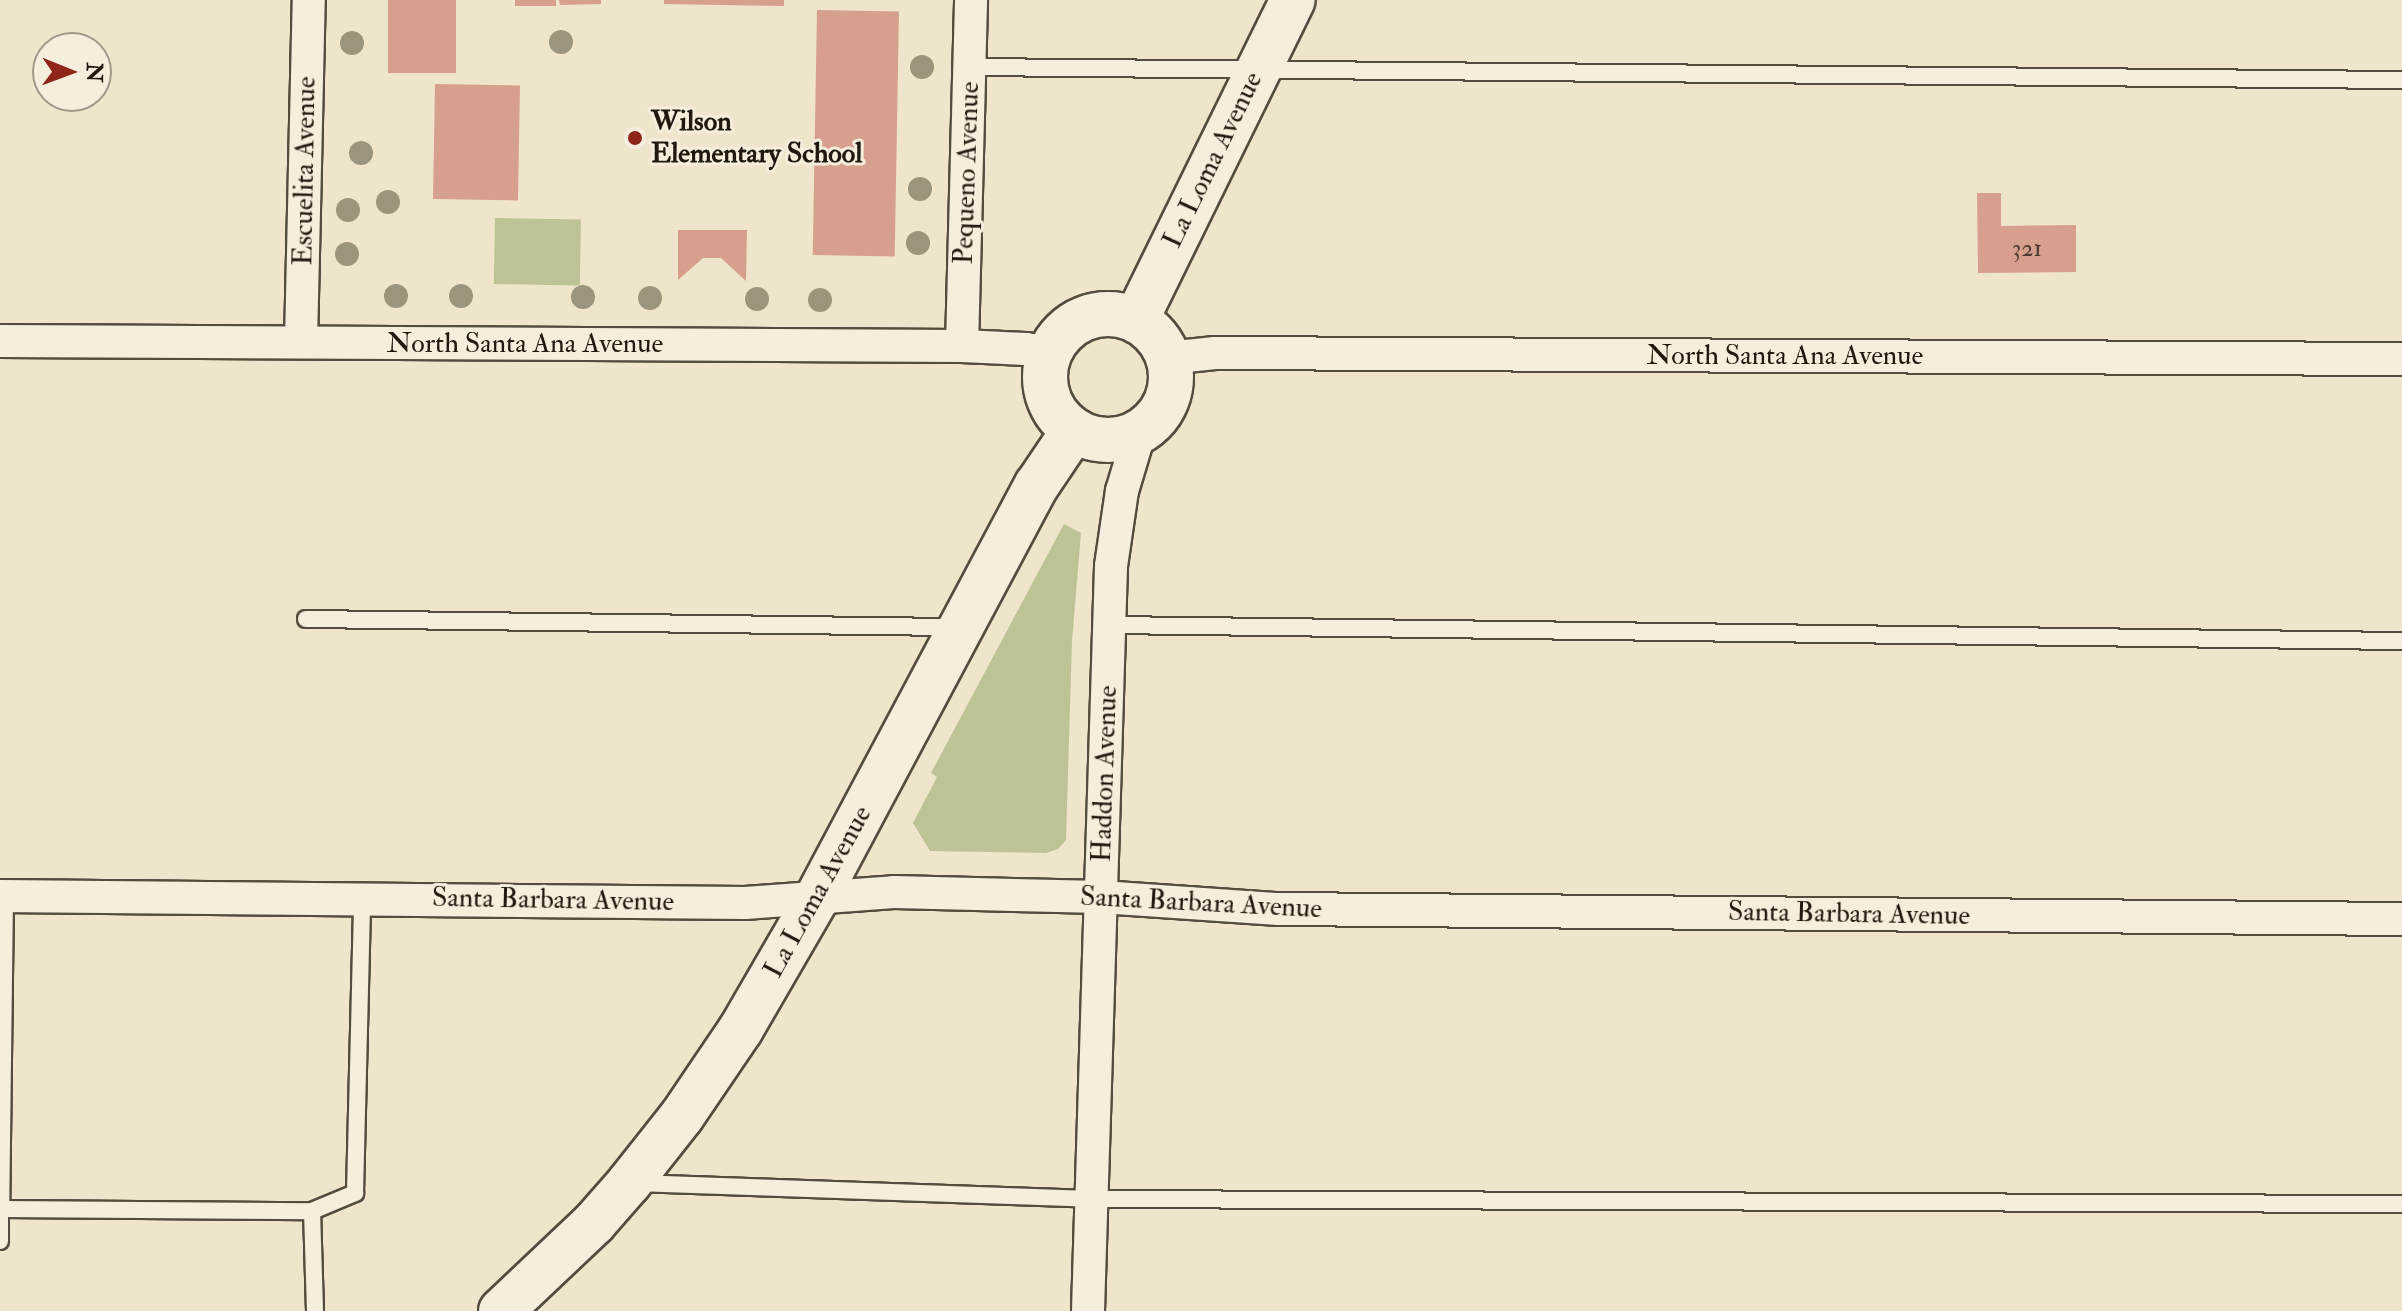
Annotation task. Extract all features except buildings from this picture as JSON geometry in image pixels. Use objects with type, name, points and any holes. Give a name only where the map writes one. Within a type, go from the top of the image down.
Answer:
[{"type":"main road","name":"La Loma Avenue","points":[[1136,320],[1293,0]]},
{"type":"main road","points":[[1092,315],[1122,315],[1136,320],[1156,336],[1168,358],[1171,375],[1163,407],[1140,431],[1107,440],[1074,430],[1061,419],[1046,389],[1049,354],[1066,330],[1092,315]]},
{"type":"main road","name":"La Loma Avenue","points":[[501,1311],[594,1223],[629,1183],[682,1116],[741,1029],[817,898],[1037,485],[1074,430]]},
{"type":"street","name":"Escuelita Avenue","points":[[301,342],[309,0]]},
{"type":"street","name":"Pequeno Avenue","points":[[962,346],[971,0]]},
{"type":"street","name":"North Santa Ana Avenue","points":[[0,341],[962,346],[1026,349],[1049,354]]},
{"type":"street","name":"North Santa Ana Avenue","points":[[1168,358],[1230,353],[2402,359]]},
{"type":"street","name":"Haddon Avenue","points":[[1088,1311],[1111,566],[1122,491],[1140,431]]},
{"type":"street","name":"Santa Barbara Avenue","points":[[2,896],[745,903],[894,892],[1101,897],[1279,909],[2402,919]]},
{"type":"lane","points":[[969,67],[1258,67],[2402,80]]},
{"type":"lane","points":[[306,619],[961,627]]},
{"type":"lane","points":[[1109,625],[2402,641]]},
{"type":"lane","points":[[0,1241],[2,896]]},
{"type":"lane","points":[[0,1209],[312,1211],[355,1193],[362,898]]},
{"type":"lane","points":[[629,1183],[1090,1199],[2402,1204]]},
{"type":"lane","points":[[312,1211],[315,1311]]},
{"type":"green space","points":[[495,218],[581,220],[580,285],[494,284]]},
{"type":"green space","points":[[1064,524],[1081,533],[1072,641],[1066,840],[1058,849],[1046,853],[930,851],[913,823],[937,777],[931,773]]},
{"type":"place","name":"Wilson Elementary School","points":[[635,138]]}]
